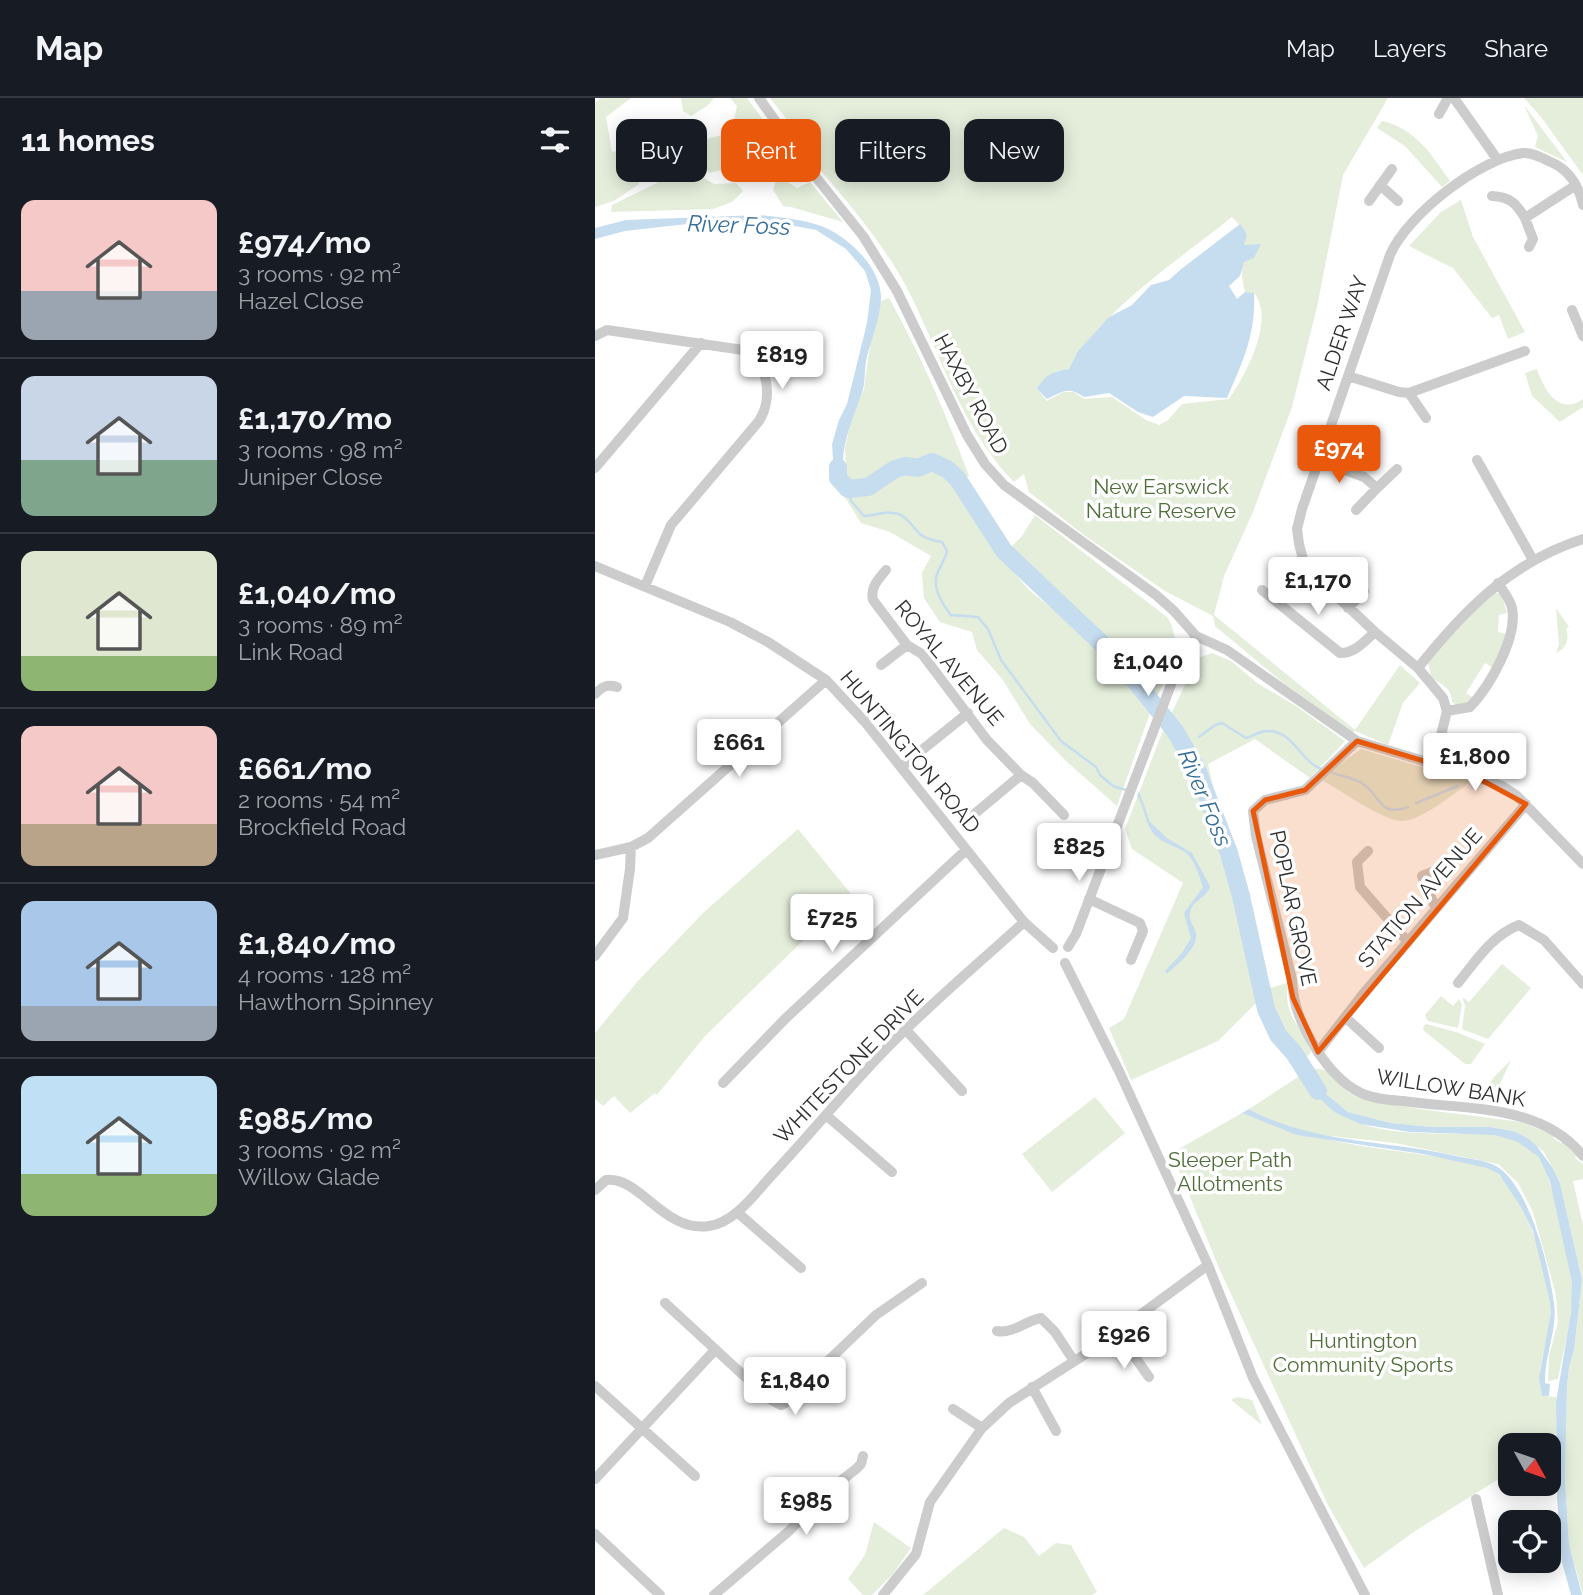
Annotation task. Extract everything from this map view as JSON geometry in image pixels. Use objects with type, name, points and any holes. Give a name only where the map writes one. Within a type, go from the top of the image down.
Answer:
[{"type":"street","name":"HAXBY ROAD","points":[[759,98],[811,171],[863,236],[897,291],[967,435],[992,474],[1156,595],[1196,636],[1227,650],[1357,741],[1502,786],[1526,804],[1583,864]]},
{"type":"street","points":[[1439,114],[1448,98]]},
{"type":"street","points":[[1454,98],[1497,159]]},
{"type":"street","name":"ALDER WAY","points":[[1447,711],[1443,698],[1418,668],[1311,572],[1303,559],[1299,544],[1299,520],[1389,255],[1416,217],[1457,184],[1497,159],[1525,153],[1564,168],[1576,185],[1583,205]]},
{"type":"street","points":[[1369,201],[1392,169]]},
{"type":"street","points":[[1380,185],[1416,217]]},
{"type":"street","points":[[1525,218],[1576,185]]},
{"type":"street","points":[[1492,196],[1504,197],[1516,203],[1533,239],[1529,247]]},
{"type":"street","points":[[1572,310],[1583,337]]},
{"type":"street","points":[[595,336],[607,330],[743,350],[752,354],[761,366],[767,404],[759,421],[671,525],[645,586]]},
{"type":"street","points":[[595,468],[701,343]]},
{"type":"street","points":[[1348,376],[1409,393],[1525,351]]},
{"type":"street","points":[[1409,393],[1426,418]]},
{"type":"street","points":[[1319,460],[1364,477],[1377,488]]},
{"type":"street","points":[[1477,460],[1533,560]]},
{"type":"street","points":[[1356,510],[1397,469]]},
{"type":"street","points":[[1418,668],[1462,615],[1499,583],[1533,560],[1583,539]]},
{"type":"street","name":"HUNTINGTON ROAD","points":[[595,566],[758,637],[826,680],[848,700],[1024,922],[1053,948]]},
{"type":"street","name":"ROYAL AVENUE","points":[[886,570],[873,586],[873,600],[907,645],[922,654],[987,740],[1064,815]]},
{"type":"street","points":[[1434,764],[1447,711],[1470,707],[1498,666],[1512,630],[1512,607],[1499,583]]},
{"type":"street","points":[[1262,590],[1340,653],[1349,653],[1375,632]]},
{"type":"street","points":[[1348,608],[1364,591]]},
{"type":"street","points":[[1067,947],[1076,934],[1172,682],[1196,636]]},
{"type":"street","points":[[881,665],[907,645]]},
{"type":"street","points":[[595,855],[631,847],[648,838],[826,680]]},
{"type":"street","points":[[595,694],[609,684],[617,687]]},
{"type":"street","points":[[901,767],[968,713]]},
{"type":"street","name":"POPLAR GROVE","points":[[1318,1052],[1302,1026],[1293,998],[1292,979],[1256,836],[1253,811],[1265,800],[1305,790],[1357,741]]},
{"type":"street","points":[[965,821],[1021,775]]},
{"type":"street","name":"STATION AVENUE","points":[[1318,1052],[1526,804]]},
{"type":"street","points":[[595,956],[623,918],[631,847]]},
{"type":"street","points":[[723,1083],[785,1019],[966,850]]},
{"type":"street","points":[[1368,851],[1357,862],[1360,887],[1408,942]]},
{"type":"street","points":[[1436,909],[1422,876],[1445,867]]},
{"type":"street","points":[[1089,899],[1140,923],[1143,931],[1131,960]]},
{"type":"street","name":"WHITESTONE DRIVE","points":[[595,1190],[606,1180],[619,1181],[681,1224],[697,1227],[721,1223],[737,1212],[906,1030],[1024,922]]},
{"type":"street","points":[[1458,983],[1492,941],[1506,930],[1519,925],[1544,940],[1583,984]]},
{"type":"street","points":[[1061,944],[1067,947],[1070,957],[1065,963],[1055,961],[1051,955],[1053,948],[1061,944]]},
{"type":"street","points":[[1065,963],[1119,1071],[1208,1265],[1253,1378],[1365,1595]]},
{"type":"street","points":[[1345,1017],[1375,1045],[1363,1052]]},
{"type":"street","points":[[906,1030],[962,1091]]},
{"type":"street","name":"WILLOW BANK","points":[[1318,1052],[1343,1081],[1369,1097],[1499,1112],[1538,1122],[1555,1130],[1576,1146],[1583,1156]]},
{"type":"street","points":[[826,1115],[892,1172]]},
{"type":"street","points":[[737,1212],[801,1268]]},
{"type":"street","points":[[883,1595],[916,1554],[930,1502],[982,1428],[1009,1403],[1075,1362],[1208,1265]]},
{"type":"street","points":[[665,1303],[781,1411],[876,1315],[922,1283]]},
{"type":"street","points":[[997,1331],[1009,1331],[1030,1320],[1041,1318],[1055,1332],[1075,1362]]},
{"type":"street","points":[[1117,1332],[1149,1377]]},
{"type":"street","points":[[595,1479],[715,1350]]},
{"type":"street","points":[[595,1386],[695,1476]]},
{"type":"street","points":[[1032,1387],[1056,1431]]},
{"type":"street","points":[[953,1409],[982,1428]]},
{"type":"street","points":[[714,1595],[801,1520],[828,1491],[856,1469],[863,1456]]},
{"type":"street","points":[[1476,1499],[1498,1595]]},
{"type":"street","points":[[595,1534],[660,1595]]},
{"type":"highlighted area","points":[[1357,741],[1474,776],[1526,804],[1318,1052],[1293,998],[1253,811],[1265,800],[1305,790]]},
{"type":"green space","points":[[601,98],[631,98],[606,117],[612,152],[616,151],[616,182],[639,184],[614,201],[595,207],[595,103]]},
{"type":"green space","points":[[681,98],[714,98],[691,116],[683,111]]},
{"type":"green space","points":[[730,98],[747,98],[762,119],[734,119],[737,106]]},
{"type":"green space","name":"New Earswick Nature Reserve","points":[[770,98],[1388,98],[1343,175],[1317,307],[1292,407],[1253,512],[1224,576],[1214,615],[1355,730],[1400,665],[1420,683],[1403,703],[1388,745],[1355,731],[1352,733],[1281,681],[1215,626],[1213,616],[1165,591],[1084,535],[1029,492],[1024,474],[1014,482],[979,438],[906,286],[858,215],[821,171],[821,119],[786,119]],"holes":[[[1232,217],[1247,233],[1243,247],[1243,285],[1245,292],[1254,293],[1260,304],[1262,317],[1250,362],[1229,399],[1182,404],[1168,420],[1159,425],[1146,420],[1112,397],[1084,399],[1074,392],[1063,392],[1047,401],[1037,389],[1056,371],[1069,369],[1100,327],[1120,307]]]},
{"type":"green space","points":[[1524,98],[1583,98],[1583,175],[1541,117]]},
{"type":"green space","points":[[1524,105],[1567,162],[1535,147],[1538,136]]},
{"type":"green space","points":[[1382,121],[1413,136],[1429,152],[1450,181],[1442,187],[1405,146],[1377,128]]},
{"type":"green space","points":[[721,135],[721,170],[709,173],[707,169],[707,139]]},
{"type":"green space","points":[[707,180],[714,184],[736,183],[743,191],[732,202],[713,209],[611,212],[612,205],[659,182],[707,182]]},
{"type":"green space","points":[[788,182],[797,188],[810,182],[843,222],[783,206],[773,190],[775,183]]},
{"type":"green space","points":[[1461,200],[1473,237],[1525,332],[1508,339],[1499,315],[1492,318],[1453,268],[1409,246],[1441,212]]},
{"type":"green space","points":[[889,298],[942,407],[969,476],[965,479],[953,468],[937,460],[896,465],[877,472],[868,480],[847,483],[845,448],[851,421],[864,389],[870,345],[881,301]]},
{"type":"green space","points":[[1537,369],[1553,398],[1567,405],[1583,399],[1583,407],[1560,422],[1532,396],[1525,373]]},
{"type":"green space","points":[[931,465],[953,479],[1000,556],[1028,589],[1098,646],[1151,710],[1117,806],[1067,762],[1030,724],[1003,680],[977,650],[972,632],[940,622],[924,598],[922,573],[931,556],[890,532],[861,523],[841,491],[921,472]]},
{"type":"green space","points":[[1035,515],[1168,618],[1175,640],[1174,651],[1168,673],[1153,705],[1149,689],[1123,658],[1007,551],[1022,536]]},
{"type":"green space","points":[[1493,592],[1501,594],[1507,613],[1499,615],[1498,632],[1507,634],[1492,667],[1485,663],[1466,693],[1473,698],[1468,705],[1456,705],[1452,702],[1448,690],[1431,677],[1428,663],[1439,646]]},
{"type":"green space","points":[[1556,608],[1569,627],[1566,629],[1566,643],[1556,653],[1559,645]]},
{"type":"green space","points":[[1212,653],[1231,661],[1257,683],[1296,706],[1345,741],[1310,778],[1255,739],[1208,764],[1219,814],[1270,988],[1287,983],[1288,1006],[1311,1052],[1302,1064],[1278,1024],[1270,989],[1218,1041],[1131,1080],[1109,1028],[1124,1019],[1183,883],[1132,849],[1125,829],[1162,733],[1185,685],[1188,667],[1195,659]]},
{"type":"green space","points":[[1361,749],[1469,781],[1416,818],[1401,821],[1393,819],[1373,811],[1323,781],[1326,774]]},
{"type":"green space","points":[[798,829],[851,894],[706,1035],[657,1095],[655,1093],[630,1113],[614,1096],[603,1106],[595,1099],[595,1033],[637,982],[704,912]]},
{"type":"green space","points":[[1502,964],[1531,988],[1488,1039],[1462,1029],[1465,1005],[1462,997],[1469,1002]]},
{"type":"green space","points":[[1441,996],[1453,1006],[1459,999],[1462,1005],[1458,1028],[1428,1021],[1425,1015]]},
{"type":"green space","points":[[1427,1024],[1485,1044],[1471,1064],[1465,1064],[1423,1030]]},
{"type":"green space","points":[[1511,1060],[1492,1101],[1479,1100],[1494,1077]]},
{"type":"green space","points":[[1310,1068],[1326,1070],[1348,1092],[1359,1098],[1521,1122],[1554,1135],[1553,1138],[1563,1142],[1583,1164],[1583,1179],[1573,1181],[1583,1225],[1583,1595],[1569,1544],[1565,1480],[1567,1387],[1582,1280],[1560,1183],[1552,1167],[1544,1152],[1526,1137],[1513,1131],[1490,1127],[1432,1127],[1391,1123],[1348,1112],[1326,1094],[1307,1071]]},
{"type":"green space","points":[[1301,1075],[1334,1110],[1371,1127],[1412,1133],[1497,1135],[1537,1150],[1560,1214],[1572,1282],[1570,1318],[1558,1379],[1548,1381],[1549,1356],[1558,1322],[1556,1295],[1533,1212],[1518,1183],[1498,1164],[1395,1143],[1313,1134],[1280,1124],[1249,1109]]},
{"type":"green space","points":[[1095,1097],[1125,1133],[1052,1192],[1022,1154]]},
{"type":"green space","points":[[1242,1113],[1327,1139],[1442,1158],[1493,1170],[1515,1195],[1525,1214],[1547,1277],[1551,1311],[1540,1379],[1542,1396],[1556,1397],[1556,1433],[1498,1433],[1498,1479],[1415,1531],[1364,1568],[1328,1505],[1219,1268],[1172,1153]]},
{"type":"green space","points":[[1237,1397],[1252,1400],[1262,1425],[1231,1400]]},
{"type":"green space","points":[[874,1522],[911,1548],[893,1574],[872,1595],[863,1595],[848,1579],[865,1555]]},
{"type":"green space","points":[[1004,1528],[1024,1537],[1039,1556],[1056,1543],[1071,1545],[1097,1592],[1092,1595],[923,1595]]},
{"type":"water","points":[[760,215],[789,218],[829,229],[860,253],[876,275],[880,287],[880,306],[867,356],[863,388],[846,439],[843,464],[848,486],[841,491],[834,475],[832,444],[847,404],[867,323],[871,290],[865,271],[846,249],[816,230],[784,224],[743,222],[696,223],[625,231],[595,239],[595,228],[626,220]]},
{"type":"water","points":[[1240,224],[1247,234],[1244,245],[1261,244],[1254,258],[1244,262],[1240,276],[1229,286],[1237,299],[1245,292],[1254,293],[1254,308],[1251,334],[1227,398],[1184,396],[1153,417],[1138,412],[1109,393],[1084,397],[1065,391],[1047,399],[1037,389],[1050,374],[1069,369],[1078,351],[1109,317],[1132,305],[1151,285],[1169,280]]},
{"type":"water","points":[[1139,791],[1150,822],[1167,838],[1192,853],[1210,886],[1191,908],[1190,918],[1196,934],[1194,945],[1167,974],[1165,971],[1182,953],[1191,938],[1184,913],[1203,887],[1188,855],[1163,841],[1152,831],[1137,796]]},
{"type":"water","points":[[1307,1071],[1326,1094],[1348,1112],[1391,1123],[1432,1127],[1490,1127],[1513,1131],[1536,1145],[1552,1167],[1560,1183],[1582,1280],[1567,1387],[1565,1480],[1569,1544],[1582,1595],[1571,1595],[1562,1562],[1561,1510],[1558,1510],[1557,1498],[1561,1496],[1561,1433],[1556,1433],[1556,1402],[1571,1312],[1572,1282],[1550,1182],[1539,1157],[1518,1142],[1495,1135],[1410,1132],[1360,1124],[1334,1112],[1307,1086],[1301,1075]]},
{"type":"water","points":[[1249,1109],[1273,1120],[1324,1135],[1430,1151],[1483,1161],[1498,1167],[1520,1192],[1543,1250],[1555,1313],[1545,1383],[1550,1384],[1549,1396],[1542,1396],[1539,1378],[1551,1312],[1550,1302],[1533,1231],[1499,1174],[1487,1168],[1423,1154],[1297,1135],[1242,1113]]},
{"type":"waterway","name":"River Foss","points":[[838,467],[838,478],[848,489],[868,487],[895,469],[906,466],[918,468],[932,462],[947,469],[957,478],[1004,551],[1116,657],[1175,731],[1196,767],[1229,853],[1266,1009],[1278,1035],[1294,1053],[1318,1091]]},
{"type":"waterway","points":[[848,489],[851,501],[864,516],[898,514],[922,536],[942,542],[947,551],[937,575],[936,588],[948,611],[951,615],[978,617],[988,629],[1001,660],[1061,741],[1096,767],[1100,775],[1113,786],[1126,790]]},
{"type":"waterway","points":[[1199,737],[1222,723],[1246,738],[1264,731],[1276,732],[1290,740],[1307,760],[1321,769]]},
{"type":"waterway","points":[[1331,772],[1363,784],[1381,804],[1391,810],[1408,807]]},
{"type":"waterway","points":[[1416,803],[1458,786]]},
{"type":"park label","name":"Sleeper Path Allotments","points":[[1230,1172]]},
{"type":"park label","name":"Huntington Community Sports","points":[[1363,1353]]}]
